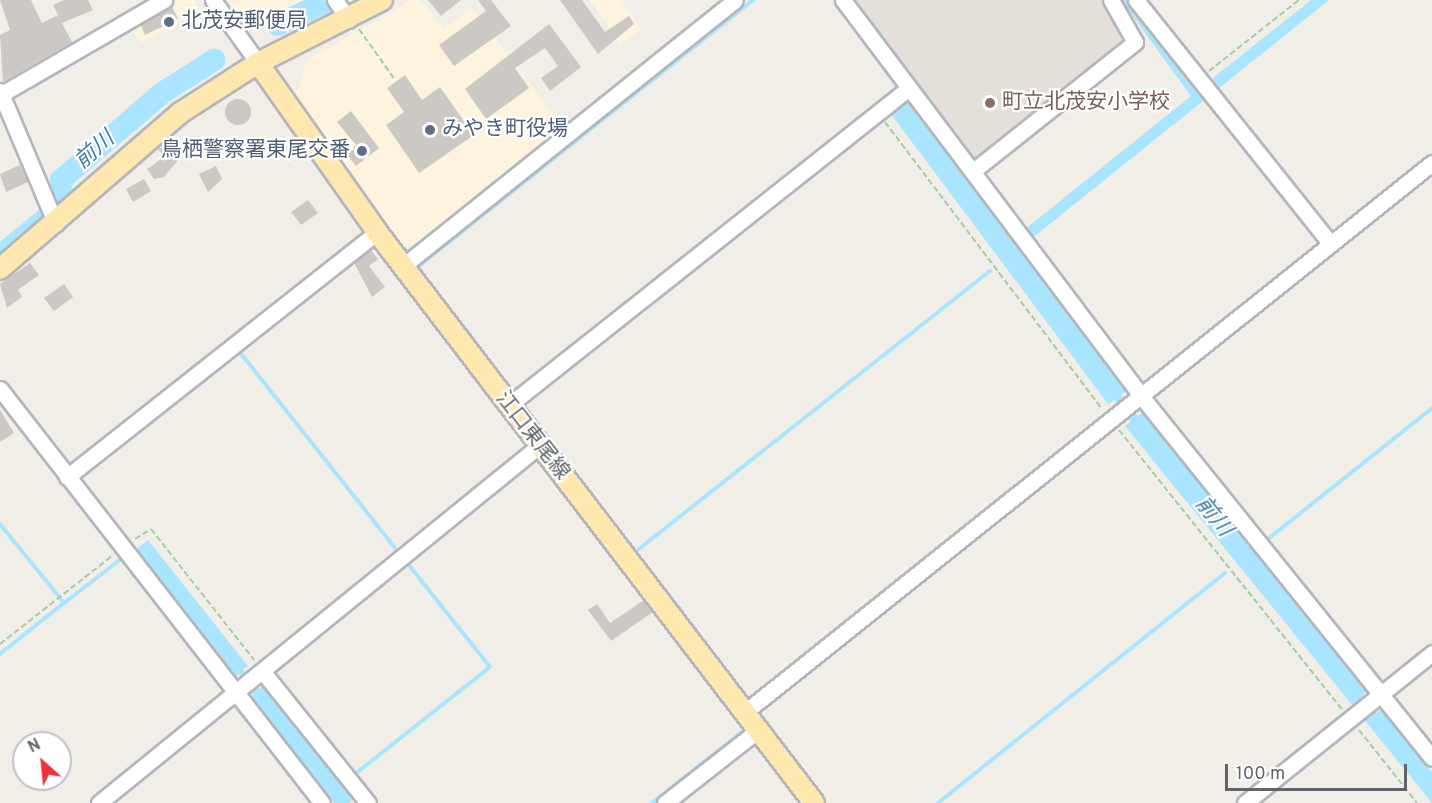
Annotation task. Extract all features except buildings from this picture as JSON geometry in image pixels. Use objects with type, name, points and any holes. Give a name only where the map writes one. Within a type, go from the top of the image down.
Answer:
[{"type":"main road","points":[[0,269],[52,215],[180,113],[258,63],[345,13],[382,0]]},
{"type":"main road","name":"江口東尾線","points":[[258,63],[377,232],[814,803]]},
{"type":"street","points":[[52,215],[0,93],[164,0]]},
{"type":"street","points":[[213,0],[258,63]]},
{"type":"street","points":[[843,0],[973,171],[1126,408],[1365,707],[1432,758]]},
{"type":"street","points":[[973,171],[1135,42],[1111,0]]},
{"type":"street","points":[[1137,0],[1331,244]]},
{"type":"street","points":[[403,266],[726,3]]},
{"type":"street","points":[[509,405],[909,88]]},
{"type":"street","points":[[745,712],[1432,163]]},
{"type":"street","points":[[68,477],[377,232]]},
{"type":"street","points":[[0,390],[68,477],[250,682],[368,803]]},
{"type":"street","points":[[99,803],[540,445]]},
{"type":"street","points":[[1245,803],[1432,653]]},
{"type":"street","points":[[250,682],[322,803]]},
{"type":"street","points":[[665,803],[758,730]]},
{"type":"path","points":[[1205,86],[1299,0]]},
{"type":"path","points":[[345,13],[395,80]]},
{"type":"path","points":[[878,112],[1126,408],[1365,707],[1417,803]]},
{"type":"path","points":[[0,644],[61,595]]},
{"type":"shaded area","points":[[171,0],[194,0],[202,11],[141,43],[127,23]]},
{"type":"shaded area","points":[[227,0],[309,0],[248,29]]},
{"type":"shaded area","points":[[412,0],[420,0],[444,29],[472,8],[564,128],[415,244],[404,247],[296,94],[307,60]]},
{"type":"shaded area","points":[[590,0],[621,0],[641,30],[620,44]]},
{"type":"shaded area","name":"町立北茂安小学校","points":[[849,0],[1106,0],[1131,42],[972,163]]},
{"type":"water","points":[[1121,0],[1127,0],[1198,90],[1311,0],[1329,0],[1031,239],[1024,230],[1191,96]]},
{"type":"water","points":[[908,101],[1126,391],[1121,395],[1138,416],[1144,411],[1367,691],[1362,696],[1376,713],[1381,709],[1432,772],[1432,803],[1125,426],[1131,421],[1114,400],[1108,404],[891,114]]},
{"type":"water","points":[[148,540],[248,666],[243,670],[259,689],[263,686],[353,799],[349,803],[334,803],[250,697],[254,693],[239,674],[234,677],[134,551]]},
{"type":"waterway","name":"前川","points":[[278,25],[329,0]]},
{"type":"waterway","points":[[420,265],[753,0]]},
{"type":"waterway","name":"前川","points":[[0,256],[61,206],[61,180],[162,93],[214,60]]},
{"type":"waterway","points":[[639,549],[990,271]]},
{"type":"waterway","points":[[256,338],[239,351],[399,553]]},
{"type":"waterway","points":[[84,474],[239,351]]},
{"type":"waterway","points":[[1268,539],[1432,408]]},
{"type":"waterway","points":[[0,524],[64,603],[121,559]]},
{"type":"waterway","points":[[355,774],[490,667],[408,564]]},
{"type":"waterway","points":[[938,803],[1225,573]]},
{"type":"waterway","points":[[0,654],[64,603]]},
{"type":"waterway","points":[[652,803],[741,733]]},
{"type":"place","name":"北茂安郵便局","points":[[169,22]]},
{"type":"place","name":"町立北茂安小学校","points":[[990,103]]},
{"type":"place","name":"みやき町役場","points":[[430,130]]},
{"type":"place","name":"鳥栖警察署東尾交番","points":[[362,151]]}]
